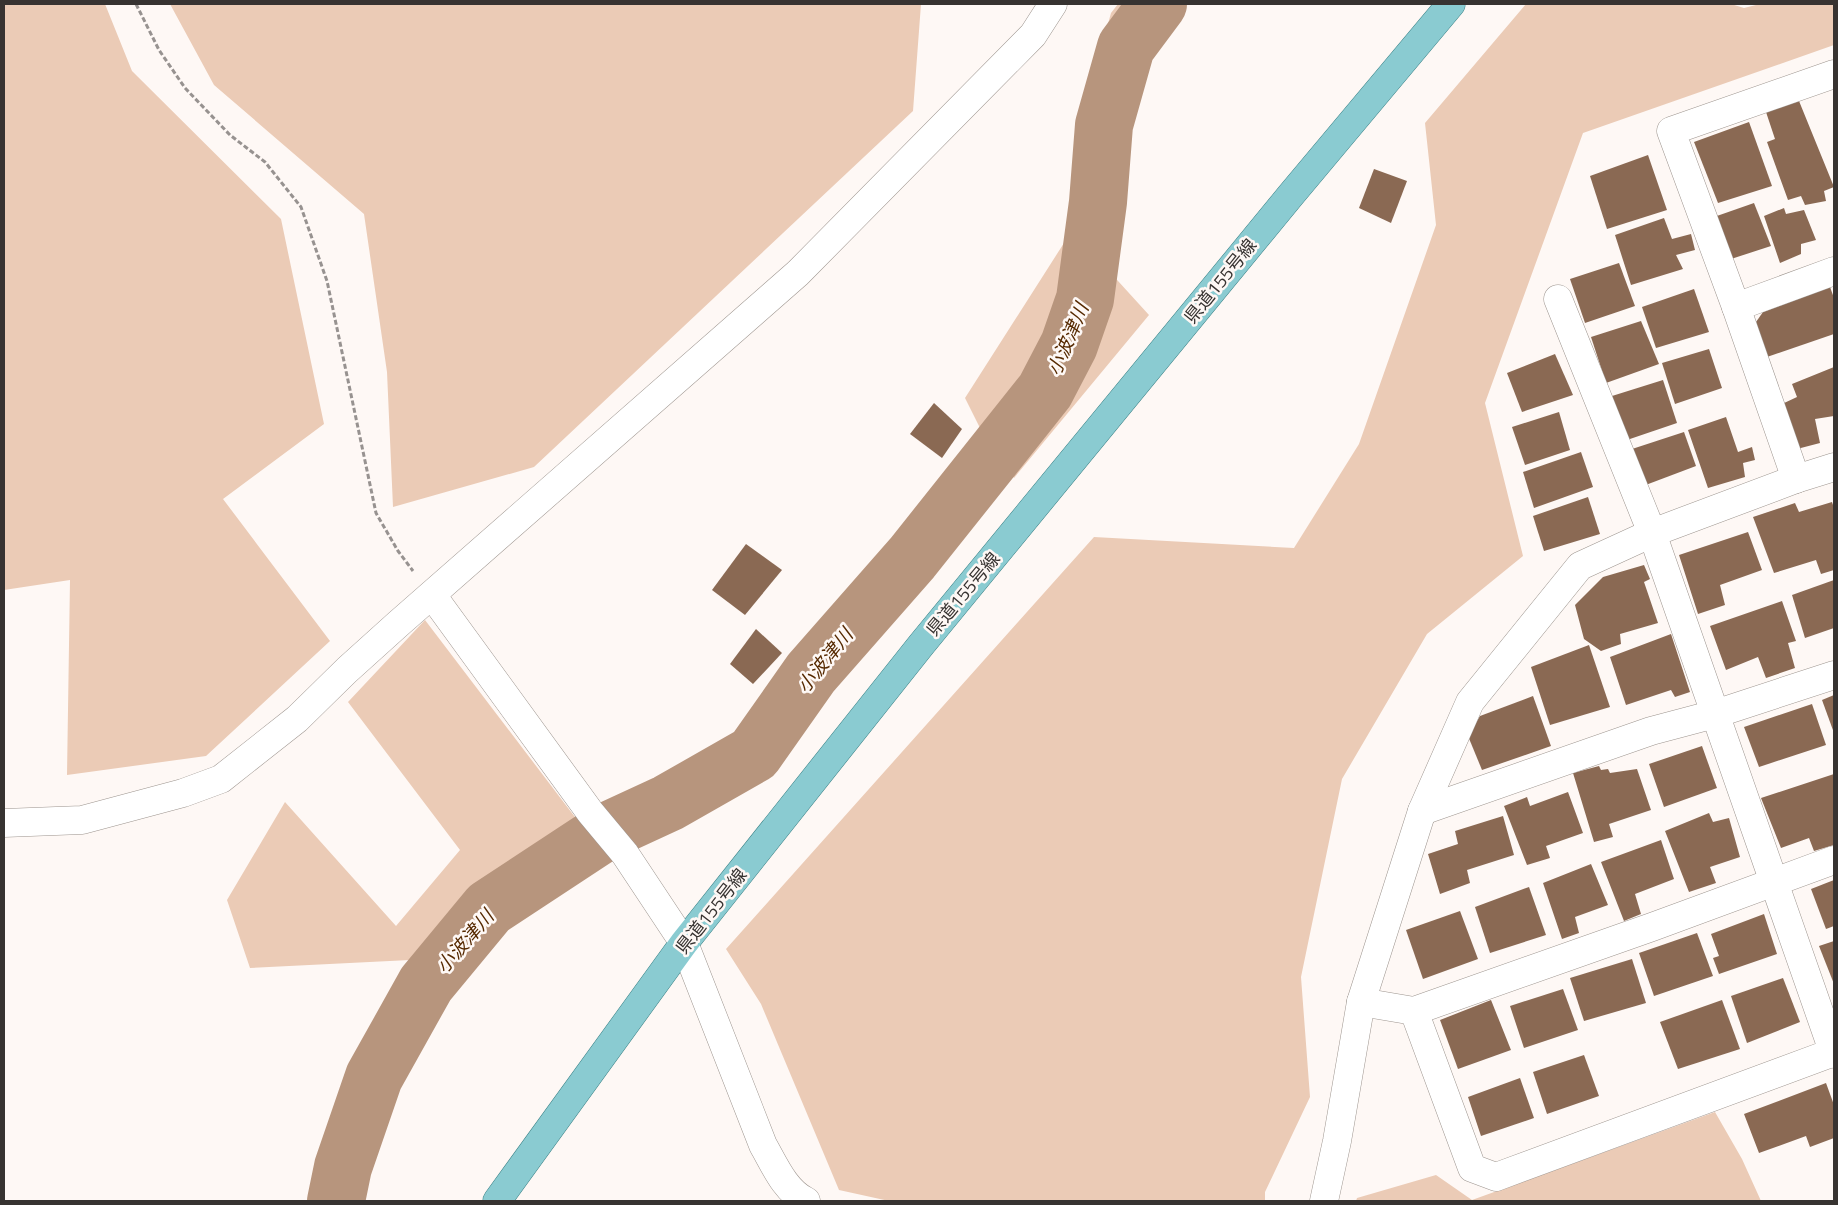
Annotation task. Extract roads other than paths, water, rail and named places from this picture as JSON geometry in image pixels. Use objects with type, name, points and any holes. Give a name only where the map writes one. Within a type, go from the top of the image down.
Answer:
[{"type":"main road","name":"県道155号線","points":[[497,1201],[684,943],[921,645],[1296,189],[1451,4]]},
{"type":"street","points":[[4,823],[82,820],[183,793],[221,779],[297,719],[347,670],[798,272],[1033,35],[1053,4]]},
{"type":"street","points":[[1796,479],[1736,307],[1671,131],[1834,74]]},
{"type":"street","points":[[1736,307],[1834,271]]},
{"type":"street","points":[[1414,1011],[1472,1168],[1496,1177],[1834,1053],[1652,534],[1558,299]]},
{"type":"street","points":[[1324,1201],[1337,1140],[1361,1002],[1422,811],[1470,702],[1580,566],[1652,534],[1796,479],[1834,468]]},
{"type":"street","points":[[432,596],[590,812],[625,854],[684,943],[763,1145],[778,1172],[798,1197],[806,1201]]},
{"type":"street","points":[[1422,811],[1651,732],[1715,714],[1834,675]]},
{"type":"street","points":[[1361,1002],[1414,1011],[1834,860]]},
{"type":"waterway","name":"小波津川","points":[[336,1201],[343,1167],[374,1077],[426,984],[489,908],[603,833],[668,803],[754,754],[811,673],[912,558],[1045,391],[1069,345],[1085,299],[1098,202],[1104,125],[1126,47],[1158,4]]}]
